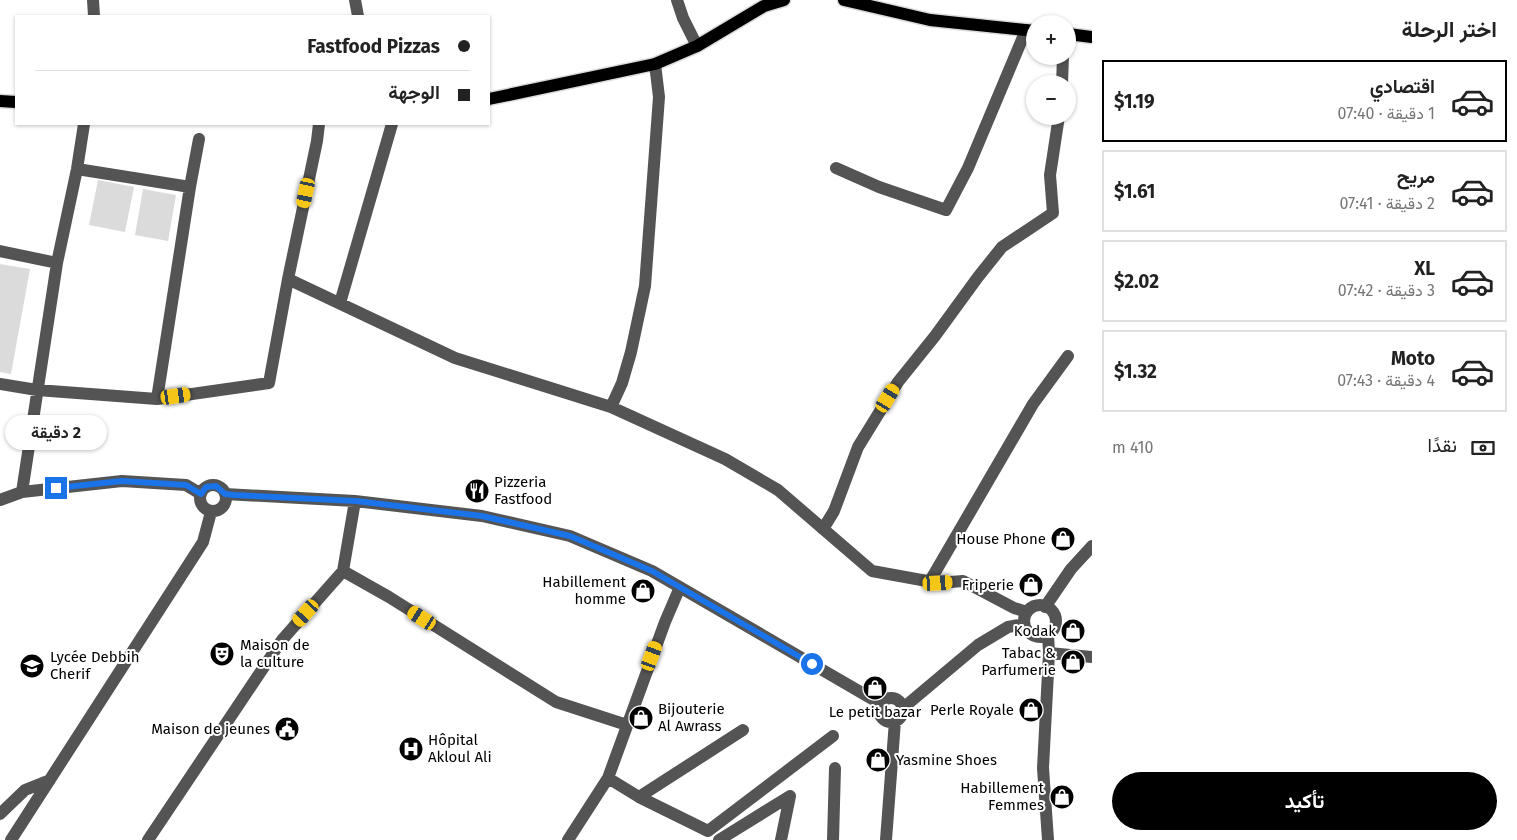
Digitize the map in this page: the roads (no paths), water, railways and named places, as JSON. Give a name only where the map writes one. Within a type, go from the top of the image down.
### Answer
[{"type":"main road","points":[[490,99],[655,64],[697,46],[764,6],[784,0]]},
{"type":"main road","points":[[844,0],[930,20],[1026,30]]},
{"type":"main road","points":[[1076,35],[1092,37]]},
{"type":"main road","points":[[0,101],[15,102]]},
{"type":"street","points":[[93,0],[94,15]]},
{"type":"street","points":[[355,0],[358,15]]},
{"type":"street","points":[[678,0],[683,18],[697,46]]},
{"type":"street","points":[[836,168],[879,187],[946,210],[968,168],[1026,41]]},
{"type":"street","points":[[611,407],[622,383],[631,352],[645,286],[659,97],[655,64]]},
{"type":"street","points":[[22,492],[58,263],[84,125]]},
{"type":"street","points":[[0,384],[37,390],[157,399],[269,383],[319,125]]},
{"type":"street","points":[[340,303],[392,125]]},
{"type":"street","points":[[823,529],[834,511],[858,447],[898,382],[1002,247],[1053,213],[1050,175],[1058,125]]},
{"type":"street","points":[[157,399],[199,139]]},
{"type":"street","points":[[77,169],[190,187]]},
{"type":"street","points":[[0,251],[58,263]]},
{"type":"street","points":[[288,279],[455,358],[611,407],[725,459],[778,490],[872,571],[938,583],[963,581],[1014,608],[1026,618],[1027,631],[1035,636],[1044,637],[1048,634],[1054,628],[1055,617],[1046,607],[1036,606],[1026,618],[978,645],[902,708]]},
{"type":"street","points":[[930,581],[1033,404],[1068,356]]},
{"type":"street","points":[[0,500],[22,492],[122,481],[186,485],[201,494]]},
{"type":"street","points":[[210,486],[220,488],[225,494],[226,500],[219,510],[211,512],[200,501],[203,490],[210,486]]},
{"type":"street","points":[[225,494],[356,501],[482,516],[570,536],[652,571],[881,704]]},
{"type":"street","points":[[148,840],[282,640],[343,571],[356,501]]},
{"type":"street","points":[[11,840],[203,542],[211,512]]},
{"type":"street","points":[[1046,607],[1071,570],[1092,546]]},
{"type":"street","points":[[343,571],[556,702],[627,725]]},
{"type":"street","points":[[568,840],[608,778],[665,622],[680,587]]},
{"type":"street","points":[[1048,634],[1049,653],[1043,768],[1048,840]]},
{"type":"street","points":[[1049,653],[1092,657]]},
{"type":"street","points":[[892,698],[898,701],[902,708],[902,716],[896,721],[889,722],[881,717],[879,708],[884,700],[892,698]]},
{"type":"street","points":[[886,840],[896,721]]},
{"type":"street","points":[[639,797],[743,730]]},
{"type":"street","points":[[608,778],[639,797],[708,831],[833,736]]},
{"type":"street","points":[[833,840],[835,768]]},
{"type":"street","points":[[0,814],[25,790],[50,780]]},
{"type":"street","points":[[719,840],[790,796],[781,840]]},
{"type":"place","name":"Pizzeria Fastfood","points":[[477,491]]},
{"type":"place","name":"House Phone","points":[[1063,539]]},
{"type":"place","name":"Friperie","points":[[1031,585]]},
{"type":"place","name":"Habillement homme","points":[[643,591]]},
{"type":"place","name":"Kodak","points":[[1073,631]]},
{"type":"place","name":"Maison de la culture","points":[[222,654]]},
{"type":"place","name":"Tabac & Parfumerie","points":[[1073,662]]},
{"type":"place","name":"Lycée Debbih Cherif","points":[[32,666]]},
{"type":"place","name":"Le petit bazar","points":[[875,688]]},
{"type":"place","name":"Perle Royale","points":[[1031,710]]},
{"type":"place","name":"Bijouterie Al Awrass","points":[[641,718]]},
{"type":"place","name":"Maison de jeunes","points":[[287,729]]},
{"type":"place","name":"Hôpital Akloul Ali","points":[[411,749]]},
{"type":"place","name":"Yasmine Shoes","points":[[878,760]]},
{"type":"place","name":"Habillement Femmes","points":[[1062,797]]}]
